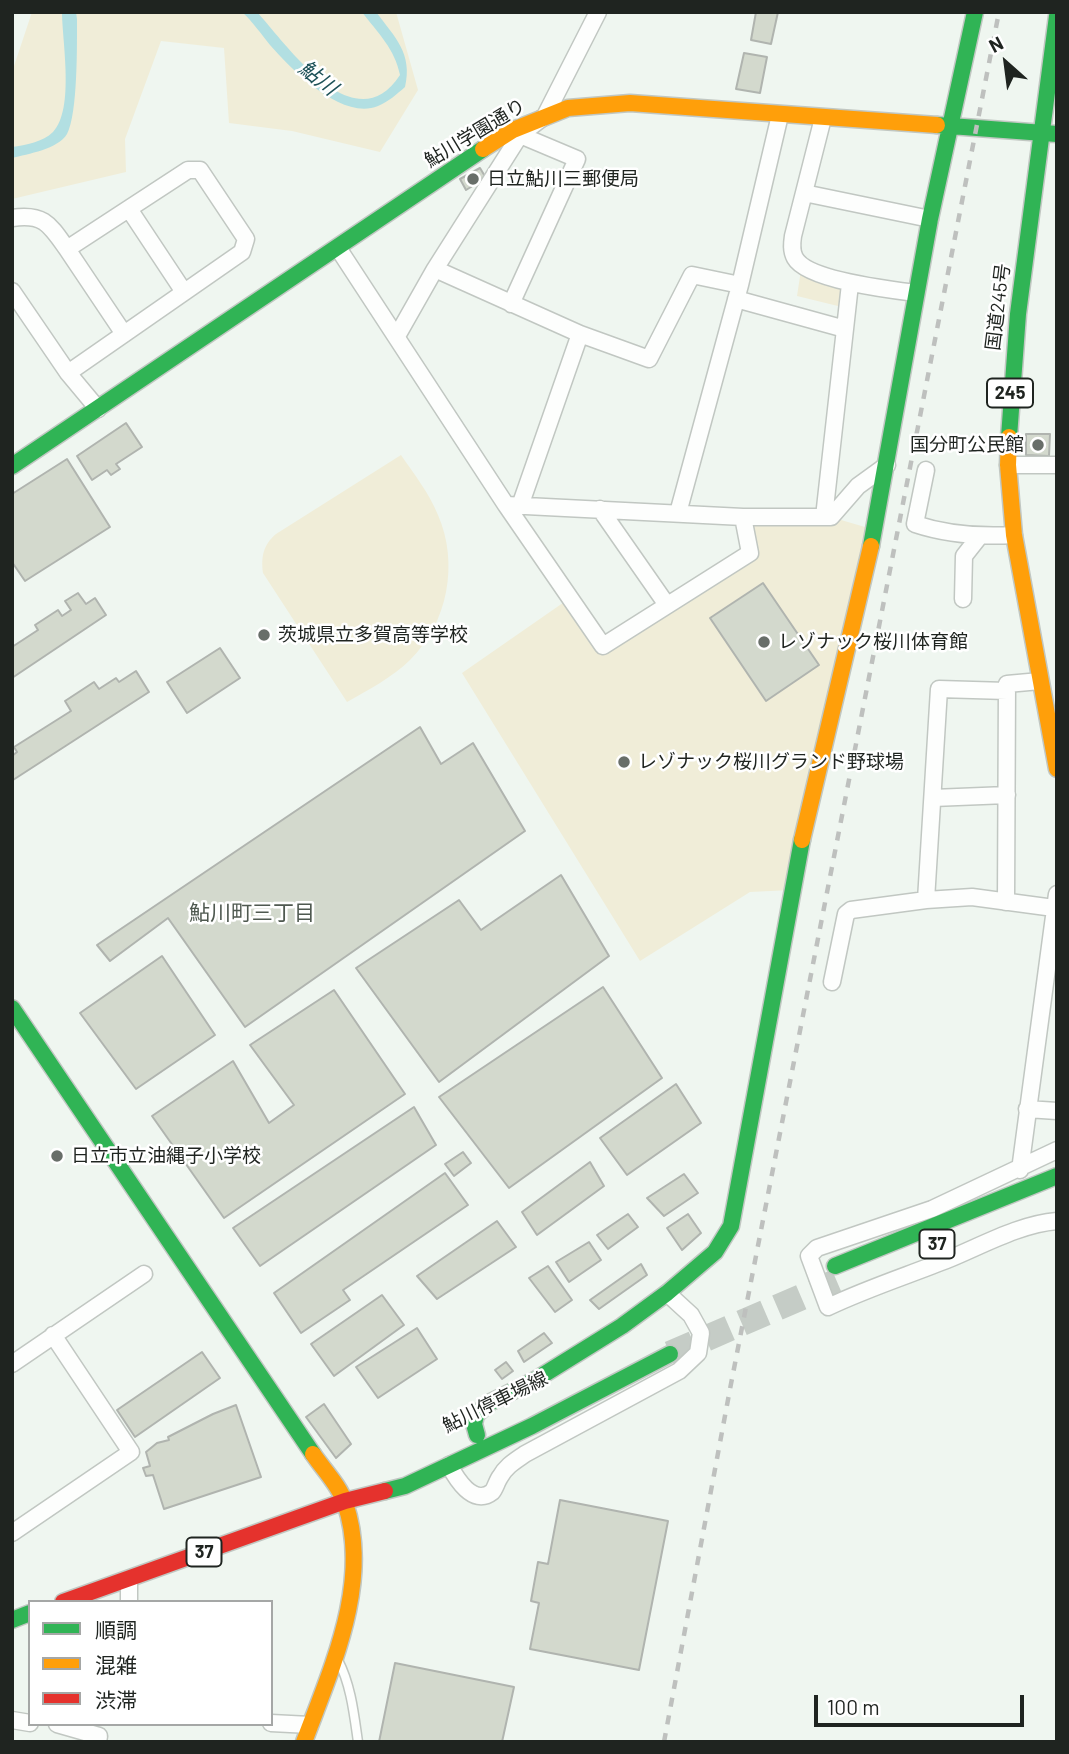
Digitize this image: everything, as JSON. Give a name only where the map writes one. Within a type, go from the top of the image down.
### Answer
[{"type":"main road","points":[[477,1435],[474,1424],[476,1415],[489,1404],[535,1380],[622,1326],[667,1293],[715,1252],[731,1226],[794,877],[874,530],[930,219],[975,12]]},
{"type":"main road","name":"国道245号","points":[[1057,16],[1050,134],[1018,314],[1009,418],[1008,465],[1014,535],[1057,769]]},
{"type":"main road","name":"鮎川学園通り","points":[[12,466],[486,147],[513,130],[568,108],[629,103],[1050,134]]},
{"type":"main road","points":[[12,1008],[345,1502],[352,1538],[350,1600],[336,1657],[304,1742]]},
{"type":"main road","name":"37","points":[[878,1266],[838,1273],[1057,1176]]},
{"type":"main road","name":"鮎川停車場線","points":[[445,1458],[532,1426],[667,1347],[630,1357]]},
{"type":"main road","name":"鮎川停車場線","points":[[68,1600],[345,1502],[405,1486],[477,1435],[572,1387]]},
{"type":"main road","name":"鮎川停車場線","points":[[345,1502],[394,1473]]},
{"type":"street","points":[[397,335],[520,135],[545,116],[598,12]]},
{"type":"street","points":[[678,513],[738,292],[780,115]]},
{"type":"street","points":[[823,118],[793,236],[795,258],[802,265],[850,284],[916,293]]},
{"type":"street","points":[[511,304],[577,159],[520,135]]},
{"type":"street","points":[[67,249],[188,170],[200,170],[206,177],[246,239],[242,253],[68,373]]},
{"type":"street","points":[[804,193],[930,219]]},
{"type":"street","points":[[129,209],[184,292]]},
{"type":"street","points":[[12,218],[27,216],[47,222],[124,334]]},
{"type":"street","points":[[338,248],[513,505],[603,646],[750,553],[743,517]]},
{"type":"street","points":[[435,270],[580,334],[649,359],[692,275],[845,329]]},
{"type":"street","points":[[824,517],[850,284]]},
{"type":"street","points":[[12,291],[68,373],[98,409]]},
{"type":"street","points":[[513,505],[580,334]]},
{"type":"street","points":[[513,505],[743,517],[831,517],[858,486],[887,465]]},
{"type":"street","points":[[1008,465],[1057,465]]},
{"type":"street","points":[[926,470],[915,524],[931,530],[979,537],[1014,535]]},
{"type":"street","points":[[600,509],[667,606]]},
{"type":"street","points":[[963,599],[964,556],[979,537]]},
{"type":"street","points":[[1006,902],[1007,684],[1040,681]]},
{"type":"street","points":[[926,900],[939,689],[1007,691]]},
{"type":"street","points":[[933,798],[1007,795]]},
{"type":"street","points":[[832,982],[846,914],[851,910],[972,897],[1006,902],[1055,901],[1020,1170]]},
{"type":"street","points":[[1027,1109],[1057,1111]]},
{"type":"street","points":[[1057,1150],[1020,1170],[932,1209],[817,1248],[809,1256],[828,1307],[1029,1226],[1057,1222]]},
{"type":"street","points":[[12,1364],[144,1275]]},
{"type":"street","points":[[445,1458],[459,1484],[470,1493],[481,1496],[492,1492],[508,1465],[679,1371],[698,1353],[701,1333],[691,1315],[667,1293]]},
{"type":"street","points":[[12,1533],[131,1452],[53,1335]]},
{"type":"street","points":[[129,1578],[129,1600]]},
{"type":"street","points":[[273,1723],[310,1725]]},
{"type":"street","points":[[64,1726],[99,1736],[98,1742]]},
{"type":"lane","points":[[336,1657],[344,1670],[352,1700],[358,1742]]},
{"type":"shaded area","points":[[32,12],[396,12],[418,90],[380,152],[292,131],[229,123],[224,48],[161,41],[125,139],[126,172],[12,199],[12,72]]},
{"type":"shaded area","points":[[801,270],[845,290],[842,307],[797,296]]},
{"type":"shaded area","points":[[401,455],[430,499],[444,533],[448,553],[446,592],[433,628],[410,660],[388,678],[347,702],[263,573],[264,552],[268,542],[276,534]]},
{"type":"shaded area","points":[[743,517],[831,517],[875,530],[791,890],[750,892],[640,961],[462,673],[570,598],[603,646],[750,553]]},
{"type":"water","points":[[62,12],[76,12],[77,19],[76,78],[71,124],[67,134],[57,144],[12,158],[12,147],[44,138],[53,132],[60,121],[66,92]]},
{"type":"water","name":"鮎川","points":[[242,12],[257,12],[286,46],[323,82],[343,94],[363,99],[382,93],[400,75],[390,49],[362,12],[376,12],[401,46],[407,65],[405,87],[382,104],[364,109],[334,100],[291,67]]},
{"type":"building","points":[[756,12],[778,12],[771,44],[751,40]]},
{"type":"building","points":[[744,53],[767,57],[760,93],[736,89]]},
{"type":"building","points":[[480,168],[486,178],[466,190],[460,179]]},
{"type":"building","points":[[126,423],[142,447],[116,464],[120,469],[111,475],[107,470],[92,480],[77,456]]},
{"type":"building","name":"国分町公民館","points":[[1026,434],[1050,434],[1049,456],[1026,455]]},
{"type":"building","points":[[67,459],[110,527],[25,581],[12,562],[12,494]]},
{"type":"building","name":"レゾナック桜川体育館","points":[[763,583],[819,665],[766,701],[710,618]]},
{"type":"building","points":[[78,593],[86,604],[95,598],[106,615],[12,678],[12,647],[38,630],[35,625],[58,610],[62,616],[71,610],[65,601]]},
{"type":"building","points":[[220,648],[240,678],[187,713],[167,682]]},
{"type":"building","points":[[136,671],[149,692],[13,780],[12,756],[17,752],[14,747],[71,711],[65,701],[94,682],[99,689],[116,678],[119,682]]},
{"type":"building","points":[[420,727],[441,764],[473,743],[525,831],[245,1027],[168,918],[110,961],[97,945]]},
{"type":"building","points":[[561,875],[609,956],[439,1082],[356,968],[459,900],[481,930]]},
{"type":"building","points":[[162,956],[215,1035],[136,1089],[80,1013]]},
{"type":"building","points":[[603,987],[662,1078],[509,1188],[439,1097]]},
{"type":"building","points":[[334,990],[405,1094],[224,1218],[152,1116],[233,1061],[269,1123],[294,1105],[250,1045]]},
{"type":"building","points":[[676,1084],[701,1123],[627,1175],[600,1138]]},
{"type":"building","points":[[414,1107],[436,1145],[260,1266],[233,1228]]},
{"type":"building","points":[[463,1152],[471,1163],[454,1176],[445,1164]]},
{"type":"building","points":[[590,1162],[604,1186],[537,1235],[522,1212]]},
{"type":"building","points":[[445,1173],[468,1205],[343,1290],[350,1300],[301,1333],[274,1293]]},
{"type":"building","points":[[684,1174],[698,1193],[664,1216],[647,1198]]},
{"type":"building","points":[[628,1214],[638,1227],[608,1249],[597,1235]]},
{"type":"building","points":[[688,1214],[701,1233],[682,1250],[667,1228]]},
{"type":"building","points":[[497,1221],[516,1247],[437,1299],[417,1276]]},
{"type":"building","points":[[589,1242],[601,1260],[569,1282],[556,1262]]},
{"type":"building","points":[[641,1264],[647,1275],[599,1309],[590,1300]]},
{"type":"building","points":[[548,1266],[572,1300],[555,1312],[529,1278]]},
{"type":"building","points":[[382,1295],[404,1325],[334,1376],[311,1344]]},
{"type":"building","points":[[417,1328],[437,1359],[378,1398],[356,1367]]},
{"type":"building","points":[[544,1333],[552,1343],[524,1362],[518,1351]]},
{"type":"building","points":[[202,1352],[220,1378],[135,1437],[117,1410]]},
{"type":"building","points":[[506,1362],[513,1371],[502,1379],[495,1370]]},
{"type":"building","points":[[324,1404],[351,1444],[336,1458],[306,1417]]},
{"type":"building","points":[[236,1405],[261,1477],[164,1509],[153,1475],[146,1476],[143,1468],[150,1466],[146,1452],[157,1443],[169,1440],[168,1437]]},
{"type":"building","points":[[560,1500],[668,1521],[639,1670],[530,1649],[539,1603],[531,1601],[538,1562],[548,1564]]},
{"type":"building","points":[[395,1663],[514,1687],[502,1742],[379,1742]]},
{"type":"tunnel","points":[[670,1354],[841,1280]]},
{"type":"railway","points":[[664,1742],[730,1389],[999,12]]},
{"type":"traffic: fast","points":[[871,546],[930,219],[975,12]]},
{"type":"traffic: fast","points":[[1009,437],[1018,314],[1057,16]]},
{"type":"traffic: fast","points":[[937,125],[1057,134]]},
{"type":"traffic: fast","points":[[12,466],[483,149]]},
{"type":"traffic: fast","points":[[477,1435],[474,1424],[476,1415],[489,1403],[535,1380],[622,1326],[667,1293],[715,1252],[731,1226],[802,840]]},
{"type":"traffic: fast","points":[[12,1008],[313,1454]]},
{"type":"traffic: fast","points":[[835,1266],[1057,1176]]},
{"type":"traffic: fast","points":[[385,1491],[405,1486],[532,1426],[670,1354]]},
{"type":"traffic: fast","points":[[12,1620],[28,1614]]},
{"type":"traffic: slow","points":[[483,149],[513,130],[568,108],[630,103],[937,125]]},
{"type":"traffic: slow","points":[[1009,437],[1008,465],[1014,535],[1057,769]]},
{"type":"traffic: slow","points":[[802,840],[871,546]]},
{"type":"traffic: slow","points":[[304,1742],[345,1625],[354,1563],[352,1533],[343,1497],[313,1454]]},
{"type":"traffic: jam","points":[[69,1600],[345,1501],[385,1491]]},
{"type":"place","name":"日立鮎川三郵便局","points":[[473,179]]},
{"type":"place","name":"国分町公民館","points":[[1038,445]]},
{"type":"place","name":"茨城県立多賀高等学校","points":[[264,635]]},
{"type":"place","name":"レゾナック桜川体育館","points":[[764,642]]},
{"type":"place","name":"レゾナック桜川グランド野球場","points":[[624,762]]},
{"type":"place","name":"日立市立油縄子小学校","points":[[57,1156]]},
{"type":"district","name":"鮎川町三丁目","points":[[252,913]]}]
